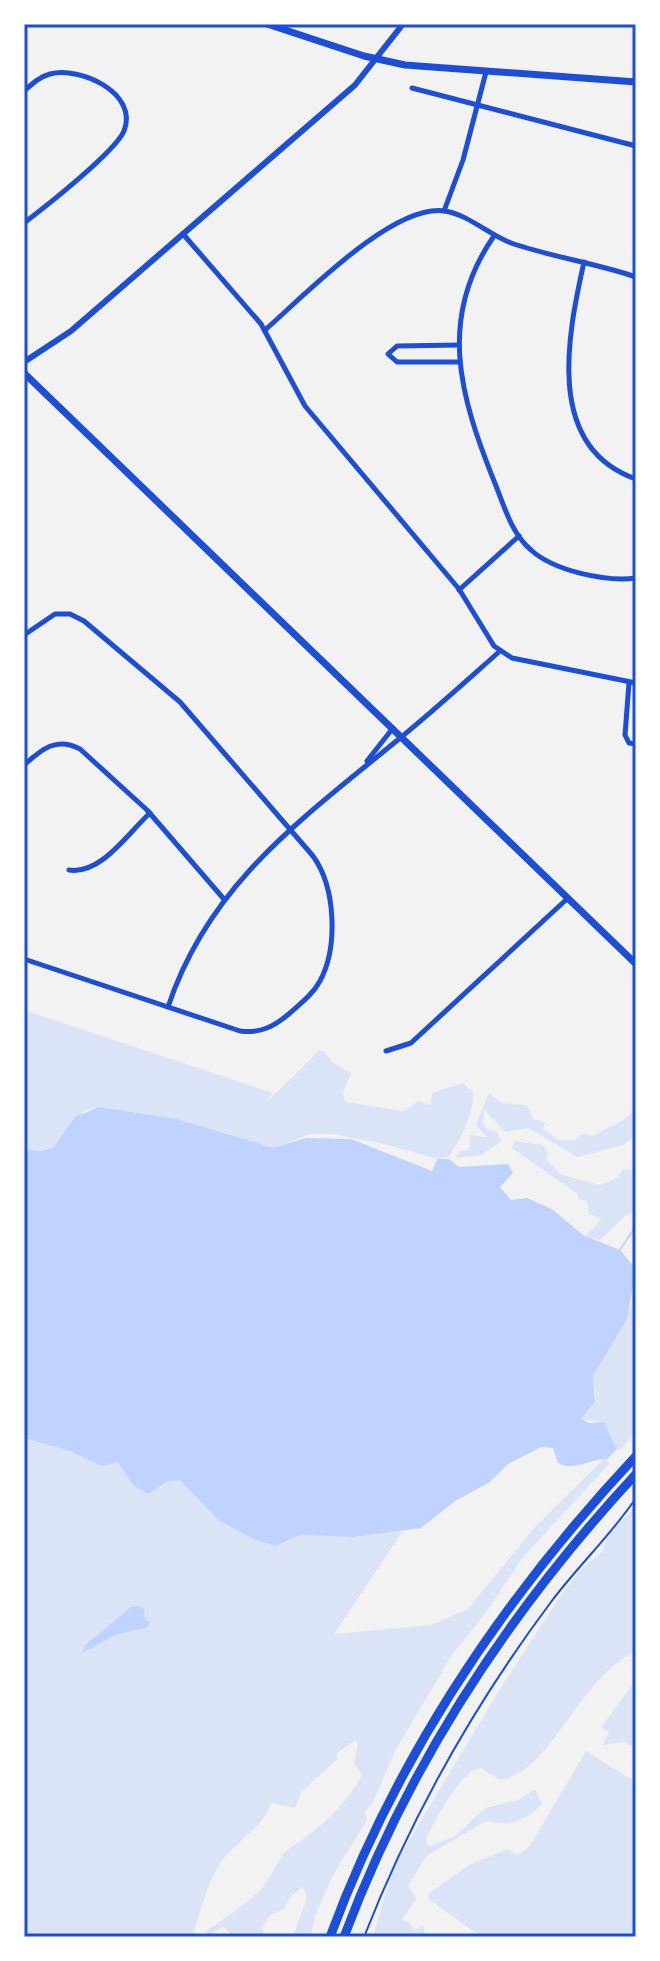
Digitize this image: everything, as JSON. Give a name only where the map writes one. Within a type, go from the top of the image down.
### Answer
[{"type":"highway","points":[[330,1937],[394,1792],[463,1673],[539,1566],[636,1456]]},
{"type":"highway","points":[[344,1937],[400,1808],[467,1689],[549,1575],[636,1474]]},
{"type":"main road","points":[[267,24],[376,59],[486,72],[636,82]]},
{"type":"main road","points":[[24,373],[636,964]]},
{"type":"street","points":[[24,362],[62,338],[355,85],[388,38],[403,24]]},
{"type":"street","points":[[444,211],[486,72]]},
{"type":"street","points":[[24,91],[48,74],[71,74],[113,91],[122,101],[126,116],[117,142],[24,223]]},
{"type":"street","points":[[412,88],[636,146]]},
{"type":"street","points":[[265,330],[383,231],[412,215],[444,211],[462,217],[494,236],[636,277]]},
{"type":"street","points":[[183,234],[265,330],[305,406],[459,590],[500,651],[512,658],[633,683],[625,735],[629,743],[636,744]]},
{"type":"street","points":[[494,236],[470,283],[459,345],[459,362],[471,422],[519,536],[534,553],[559,566],[614,579],[636,578]]},
{"type":"street","points":[[584,262],[568,337],[571,400],[580,427],[595,453],[613,468],[636,479]]},
{"type":"street","points":[[459,345],[397,346],[388,354],[397,362],[459,362]]},
{"type":"street","points":[[459,590],[519,536]]},
{"type":"street","points":[[24,635],[54,614],[68,614],[83,620],[180,702],[320,867],[330,894],[329,953],[315,989],[281,1021],[256,1032],[240,1031],[24,959]]},
{"type":"street","points":[[168,1007],[192,949],[223,898],[291,830],[367,762],[402,736],[500,651]]},
{"type":"street","points":[[367,762],[394,728]]},
{"type":"street","points":[[24,765],[49,746],[73,745],[150,813],[223,898]]},
{"type":"street","points":[[69,870],[84,870],[95,865],[150,813]]},
{"type":"street","points":[[386,1051],[411,1043],[568,898]]},
{"type":"path","points":[[364,1937],[426,1798],[458,1740],[553,1600],[636,1498]]},
{"type":"shaded area","points":[[24,1010],[273,1093],[266,1101],[319,1050],[351,1073],[343,1093],[345,1102],[404,1111],[418,1101],[431,1105],[432,1093],[462,1083],[472,1090],[472,1105],[462,1135],[452,1152],[448,1157],[437,1159],[332,1134],[310,1134],[273,1149],[177,1119],[99,1107],[84,1111],[53,1148],[39,1151],[24,1148]]},
{"type":"shaded area","points":[[489,1093],[501,1103],[527,1105],[533,1119],[545,1122],[543,1129],[559,1140],[575,1140],[581,1134],[594,1136],[622,1120],[636,1107],[636,1135],[623,1145],[578,1157],[528,1128],[505,1132],[484,1109],[483,1124],[490,1131],[496,1131],[502,1141],[481,1155],[456,1158],[460,1151],[469,1150],[470,1135],[487,1137],[476,1125]]},
{"type":"shaded area","points":[[514,1141],[543,1145],[548,1153],[546,1159],[562,1175],[600,1185],[617,1178],[623,1169],[632,1170],[636,1163],[636,1211],[626,1215],[600,1240],[585,1236],[602,1219],[589,1214],[587,1201],[578,1199],[578,1194],[512,1148]]},
{"type":"shaded area","points":[[636,1284],[636,1429],[621,1450],[617,1449],[604,1422],[581,1419],[592,1407],[596,1397],[593,1376],[627,1319]]},
{"type":"shaded area","points":[[24,1438],[70,1451],[101,1466],[118,1462],[160,1488],[172,1479],[180,1480],[219,1521],[258,1541],[282,1544],[300,1535],[353,1537],[380,1531],[402,1532],[334,1634],[431,1625],[468,1609],[535,1527],[604,1459],[610,1463],[523,1557],[488,1610],[452,1655],[395,1751],[373,1802],[365,1812],[367,1820],[332,1877],[315,1916],[311,1937],[293,1937],[307,1898],[303,1887],[292,1895],[283,1910],[271,1914],[263,1927],[264,1937],[233,1937],[224,1927],[210,1934],[205,1931],[258,1891],[286,1851],[318,1827],[347,1798],[362,1775],[354,1764],[358,1745],[355,1740],[336,1754],[338,1759],[302,1791],[295,1808],[271,1803],[262,1819],[224,1857],[210,1882],[192,1937],[24,1937]]},
{"type":"shaded area","points":[[636,1507],[636,1651],[616,1663],[598,1681],[551,1743],[518,1773],[500,1780],[481,1768],[473,1771],[456,1787],[426,1840],[429,1846],[454,1837],[485,1808],[518,1800],[535,1789],[542,1804],[517,1821],[486,1821],[426,1856],[408,1886],[417,1898],[402,1920],[408,1921],[414,1930],[423,1926],[425,1934],[373,1937],[393,1867],[503,1684],[559,1598],[582,1568],[602,1552],[609,1532]]},
{"type":"shaded area","points":[[636,1680],[636,1749],[624,1742],[603,1745],[609,1732],[601,1727]]},
{"type":"shaded area","points":[[586,1751],[636,1782],[636,1937],[482,1937],[432,1902],[428,1896],[431,1892],[469,1865],[508,1849],[517,1855],[529,1847]]},
{"type":"water","points":[[99,1107],[177,1119],[273,1148],[306,1138],[351,1139],[432,1171],[437,1159],[449,1159],[459,1167],[508,1164],[513,1173],[500,1187],[511,1200],[527,1198],[552,1209],[583,1235],[620,1250],[636,1269],[627,1319],[593,1376],[595,1402],[581,1419],[589,1423],[604,1422],[617,1449],[607,1459],[570,1466],[558,1463],[553,1448],[541,1447],[508,1464],[490,1482],[455,1501],[421,1528],[353,1537],[300,1535],[276,1546],[258,1541],[219,1521],[180,1480],[169,1481],[148,1494],[133,1485],[118,1462],[101,1466],[70,1451],[24,1438],[24,1148],[39,1151],[53,1148],[75,1117]]},
{"type":"water","points":[[131,1607],[144,1609],[145,1619],[150,1622],[147,1628],[117,1634],[82,1653],[85,1645]]},
{"type":"waterway","points":[[620,1250],[636,1226]]}]
